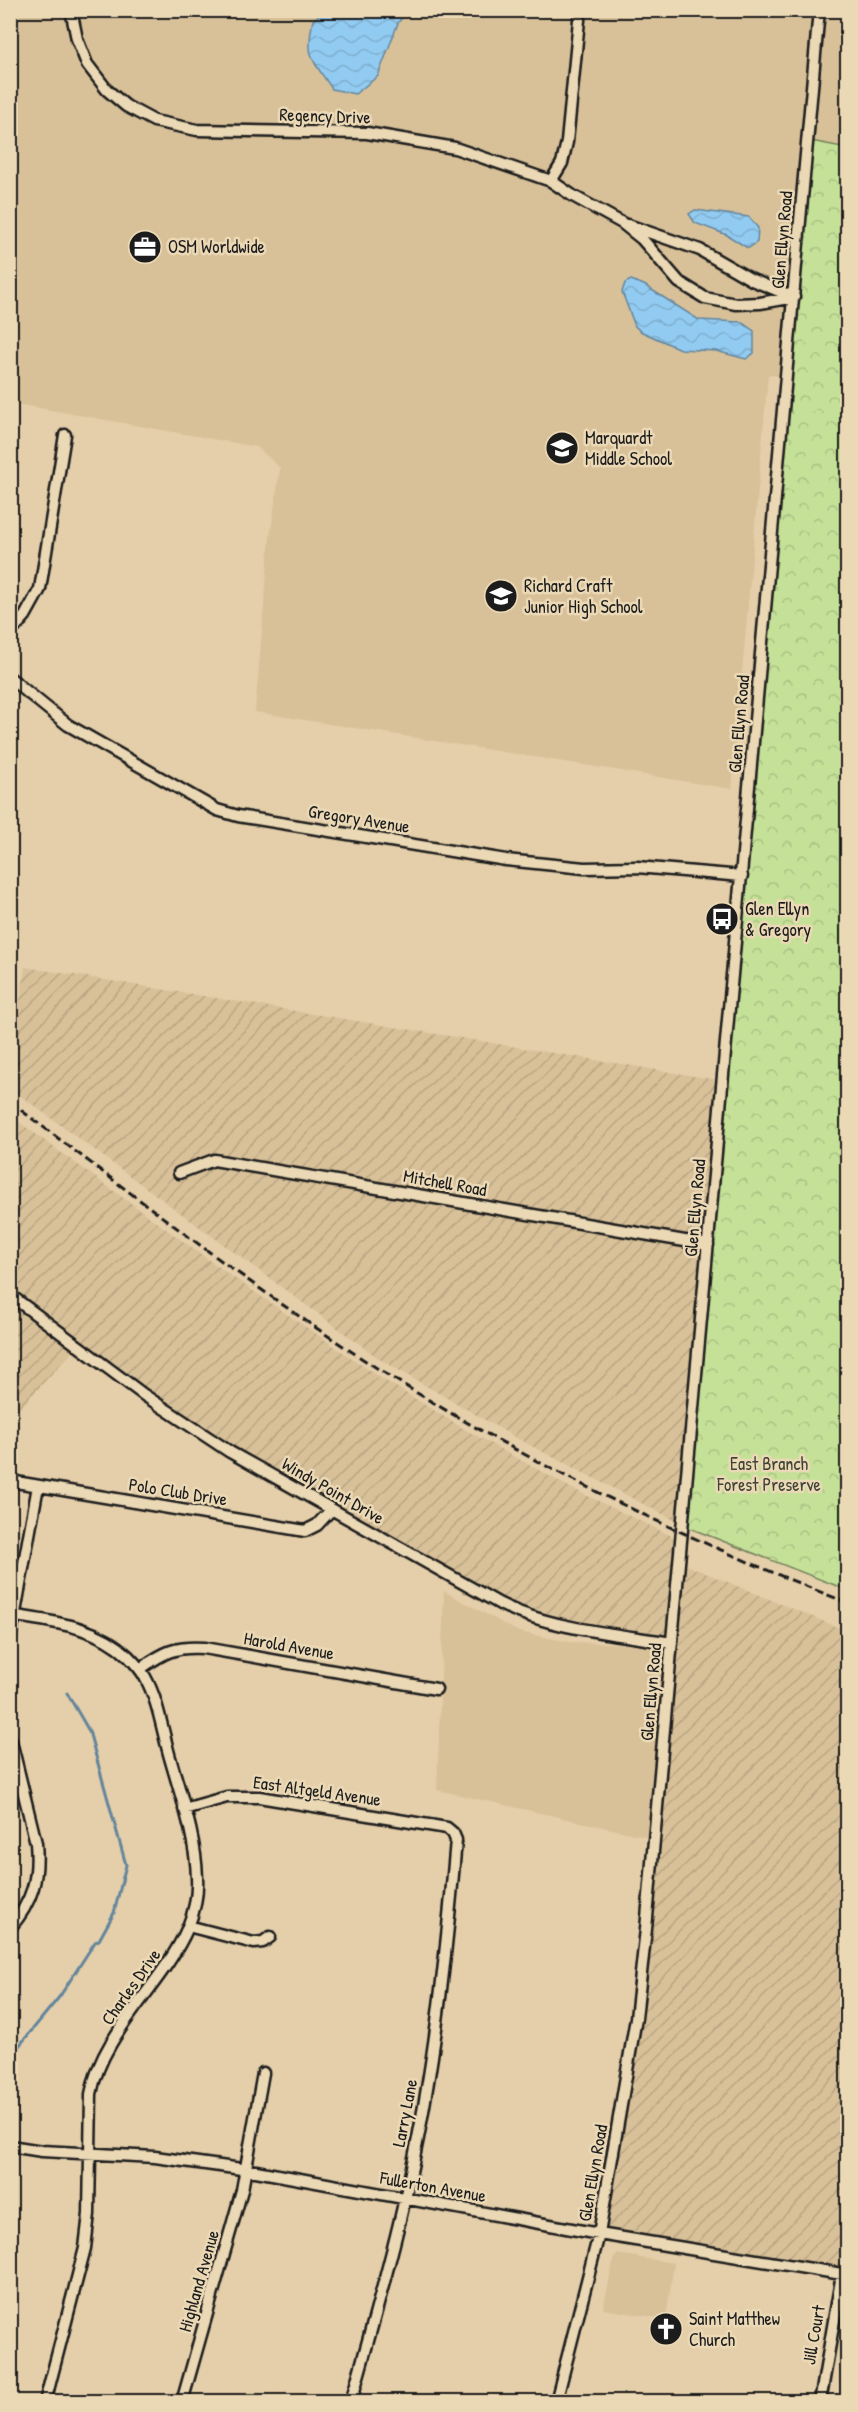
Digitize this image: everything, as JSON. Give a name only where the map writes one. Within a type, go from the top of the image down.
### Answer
[{"type":"street","name":"Regency Drive","points":[[71,10],[77,39],[87,64],[107,90],[126,106],[154,121],[197,130],[334,131],[392,135],[455,148],[551,181],[622,223],[700,250],[752,280],[794,297]]},
{"type":"street","points":[[551,181],[562,163],[567,142],[580,10]]},
{"type":"street","name":"Glen Ellyn Road","points":[[556,2402],[599,2234],[637,2009],[742,876],[819,10]]},
{"type":"street","name":"Regency Drive","points":[[622,223],[642,240],[679,282],[705,298],[736,304],[760,303],[794,297]]},
{"type":"street","points":[[10,633],[25,616],[40,589],[65,435]]},
{"type":"street","name":"Gregory Avenue","points":[[10,678],[68,725],[217,810],[230,814],[506,860],[584,868],[637,867],[742,876]]},
{"type":"street","name":"Mitchell Road","points":[[179,1173],[214,1160],[708,1245]]},
{"type":"street","name":"Windy Point Drive","points":[[10,1295],[188,1425],[230,1452],[520,1615],[548,1622],[672,1643]]},
{"type":"street","name":"Polo Club Drive","points":[[10,1481],[305,1531],[317,1525],[332,1510]]},
{"type":"street","points":[[10,1640],[38,1486]]},
{"type":"street","name":"Charles Drive","points":[[13,1615],[97,1633],[113,1643],[141,1669],[153,1695],[184,1809],[194,1847],[197,1878],[195,1903],[188,1926],[171,1961],[115,2038],[99,2065],[91,2094],[89,2214],[85,2248],[45,2402]]},
{"type":"street","name":"Harold Avenue","points":[[141,1669],[162,1654],[182,1647],[204,1648],[436,1689]]},
{"type":"street","points":[[10,1928],[24,1912],[31,1897],[38,1860],[11,1739]]},
{"type":"street","name":"East Altgeld Avenue","points":[[184,1809],[227,1797],[259,1797],[447,1828]]},
{"type":"street","name":"Larry Lane","points":[[351,2402],[406,2199],[427,2090],[440,2001],[456,1840],[447,1828]]},
{"type":"street","points":[[188,1926],[254,1943],[263,1942],[270,1937]]},
{"type":"street","name":"Highland Avenue","points":[[182,2402],[242,2190],[263,2073]]},
{"type":"street","name":"Fullerton Avenue","points":[[10,2146],[42,2151],[155,2157],[246,2169],[599,2234],[845,2274]]},
{"type":"street","name":"Jill Court","points":[[820,2402],[845,2274]]},
{"type":"shaded area","points":[[10,11],[847,11],[847,148],[804,139],[782,376],[768,375],[732,789],[255,712],[270,537],[280,468],[257,447],[11,403]]},
{"type":"shaded area","points":[[25,967],[719,1080],[676,1521],[518,1439],[381,1360],[11,1089],[11,1061]]},
{"type":"shaded area","points":[[11,1116],[224,1271],[378,1376],[466,1430],[571,1488],[678,1539],[669,1638],[521,1611],[233,1449],[81,1342],[11,1418]]},
{"type":"shaded area","points":[[686,1565],[847,1631],[847,2270],[605,2231],[639,2030]]},
{"type":"shaded area","points":[[444,1591],[519,1632],[570,1642],[668,1645],[652,1838],[437,1790]]},
{"type":"shaded area","points":[[618,2254],[674,2263],[666,2319],[603,2309],[614,2258]]},
{"type":"green space","name":"East Branch Forest Preserve","points":[[811,141],[848,148],[847,1590],[687,1527]]},
{"type":"water","points":[[326,10],[407,11],[398,23],[378,76],[355,94],[332,89],[312,57],[310,42],[313,20]]},
{"type":"water","points":[[695,210],[749,217],[758,228],[757,242],[749,248],[727,235],[695,223],[689,214]]},
{"type":"water","points":[[631,280],[644,285],[699,320],[741,322],[754,331],[754,353],[746,359],[716,351],[680,349],[640,331],[635,326],[622,292],[625,283]]},
{"type":"waterway","points":[[10,2057],[60,1996],[95,1942],[99,1940],[114,1913],[126,1865],[89,1731],[67,1693]]},
{"type":"railway","points":[[10,1102],[277,1301],[426,1398],[602,1495],[724,1551],[848,1603]]},
{"type":"place","name":"OSM Worldwide","points":[[145,247]]},
{"type":"place","name":"Marquardt Middle School","points":[[562,448]]},
{"type":"place","name":"Richard Craft Junior High School","points":[[501,596]]},
{"type":"place","name":"Glen Ellyn & Gregory","points":[[722,919]]},
{"type":"place","name":"Saint Matthew Church","points":[[666,2329]]}]
